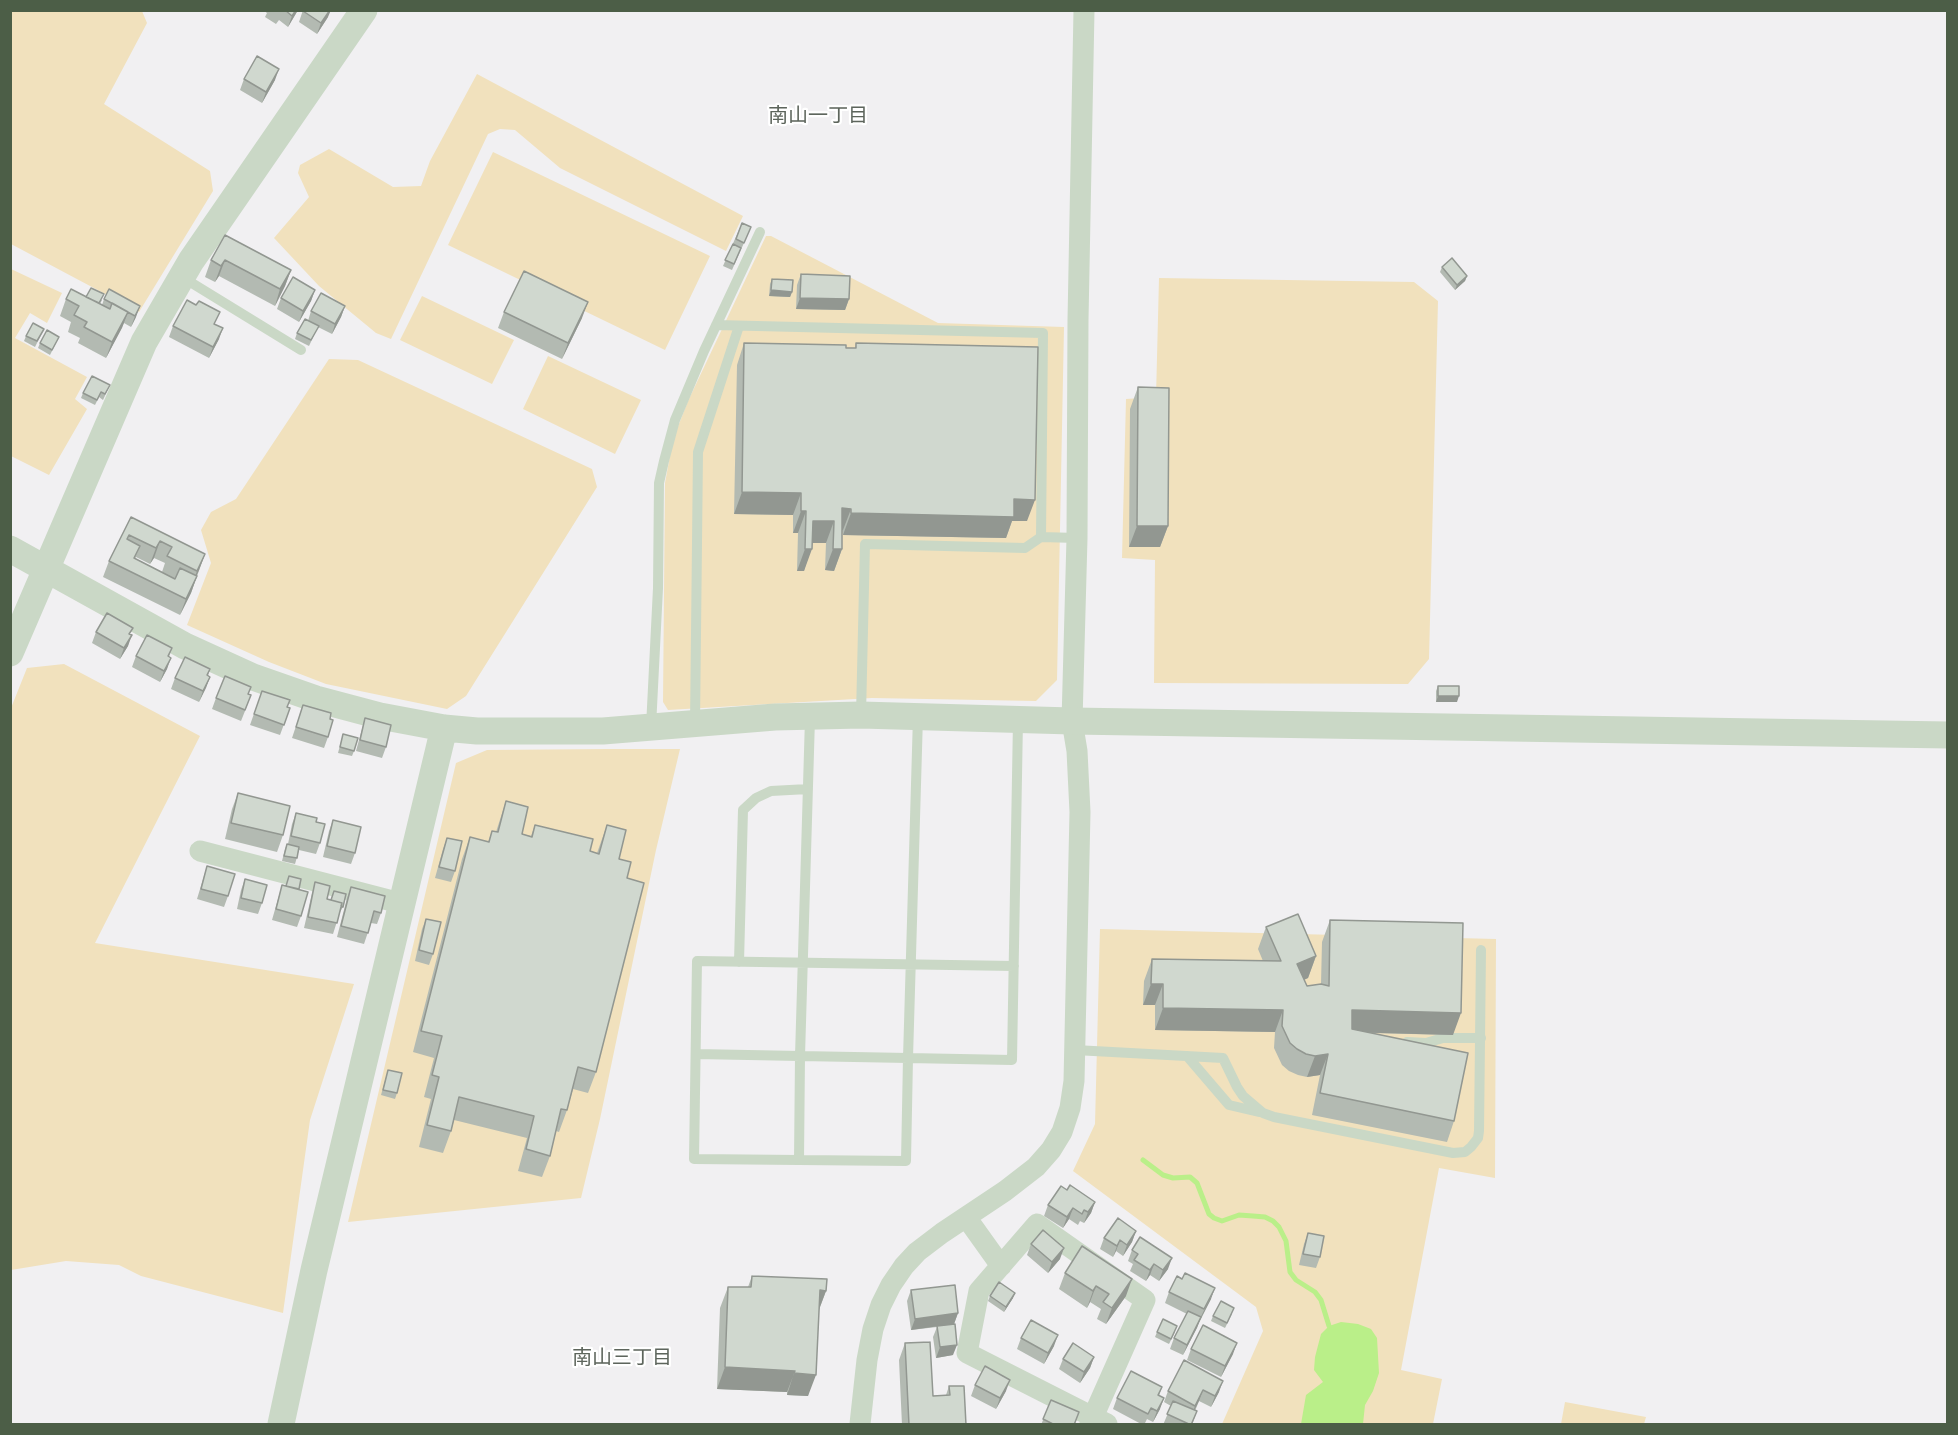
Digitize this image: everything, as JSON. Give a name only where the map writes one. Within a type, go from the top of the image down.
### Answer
[{"type":"street","points":[[10,653],[144,342],[182,277],[364,10]]},
{"type":"street","points":[[860,1425],[873,1329],[880,1305],[891,1285],[917,1252],[1036,1167],[1051,1150],[1062,1132],[1070,1108],[1074,1081],[1080,812],[1077,751],[1072,722],[1077,538],[1078,308],[1084,10]]},
{"type":"street","points":[[10,549],[185,646],[253,677],[326,702],[380,716],[444,728],[477,731],[603,731],[776,717],[861,715],[1072,722],[1947,735]]},
{"type":"street","points":[[281,1425],[314,1270],[400,903],[444,728]]},
{"type":"street","points":[[200,851],[400,903]]},
{"type":"street","points":[[966,1217],[1001,1266]]},
{"type":"street","points":[[1037,1224],[1146,1300],[1097,1422],[967,1353],[979,1291],[1037,1224]]},
{"type":"lane","points":[[651,727],[658,588],[659,483],[675,420],[760,232]]},
{"type":"lane","points":[[182,277],[301,350]]},
{"type":"lane","points":[[716,325],[1043,333],[1041,537]]},
{"type":"lane","points":[[695,724],[698,452],[739,326]]},
{"type":"lane","points":[[861,715],[865,544],[1025,548],[1041,537],[1077,538]]},
{"type":"lane","points":[[799,1160],[810,716]]},
{"type":"lane","points":[[918,716],[910,964],[906,1161],[694,1159],[697,961],[910,964],[1014,966]]},
{"type":"lane","points":[[696,1054],[1012,1060],[1018,720]]},
{"type":"lane","points":[[739,962],[742,810],[756,798],[771,791],[808,789]]},
{"type":"lane","points":[[1186,1056],[1229,1105],[1281,1119],[1453,1153],[1465,1152],[1478,1138],[1479,1131],[1481,950]]},
{"type":"lane","points":[[1395,1042],[1426,1043],[1443,1038],[1481,1038]]},
{"type":"lane","points":[[1075,1050],[1223,1058],[1243,1096],[1263,1113]]},
{"type":"shaded area","points":[[10,11],[142,11],[147,23],[104,104],[210,171],[213,191],[139,312],[11,244]]},
{"type":"shaded area","points":[[477,74],[743,216],[726,251],[560,168],[515,130],[500,129],[488,134],[391,339],[376,333],[319,286],[274,238],[309,197],[298,173],[300,165],[329,149],[393,187],[421,186],[430,161]]},
{"type":"shaded area","points":[[493,152],[710,256],[665,350],[448,245]]},
{"type":"shaded area","points":[[766,236],[771,236],[938,323],[1064,327],[1057,680],[1036,701],[872,698],[668,710],[663,702],[665,483],[673,439],[688,401]]},
{"type":"shaded area","points":[[11,269],[62,293],[47,323],[30,313],[15,338],[87,377],[75,399],[87,409],[49,475],[11,456]]},
{"type":"shaded area","points":[[1159,278],[1414,282],[1438,301],[1429,659],[1408,684],[1154,683],[1155,560],[1122,558],[1126,399],[1156,397]]},
{"type":"shaded area","points":[[422,296],[514,340],[492,384],[400,340]]},
{"type":"shaded area","points":[[548,356],[641,400],[615,454],[523,409]]},
{"type":"shaded area","points":[[329,359],[358,360],[592,469],[597,487],[466,696],[447,709],[326,684],[269,662],[187,625],[211,563],[201,530],[211,512],[236,499]]},
{"type":"shaded area","points":[[64,664],[200,736],[95,943],[354,984],[310,1120],[283,1313],[141,1276],[119,1265],[66,1261],[11,1270],[11,708],[27,668]]},
{"type":"shaded area","points":[[680,749],[581,1198],[348,1222],[456,763],[487,750]]},
{"type":"shaded area","points":[[1100,929],[1496,939],[1495,1178],[1439,1168],[1401,1370],[1442,1379],[1433,1424],[1222,1424],[1263,1331],[1256,1307],[1073,1171],[1095,1124]]},
{"type":"shaded area","points":[[1341,1322],[1358,1324],[1371,1329],[1377,1338],[1379,1373],[1365,1405],[1363,1424],[1301,1424],[1306,1395],[1323,1382],[1314,1370],[1321,1334],[1329,1326]]},
{"type":"shaded area","points":[[1565,1402],[1646,1417],[1644,1424],[1561,1424]]},
{"type":"building","points":[[285,10],[296,10],[292,16]]},
{"type":"building","points":[[303,10],[330,10],[321,23]]},
{"type":"building","points":[[257,56],[279,69],[266,92],[244,79]]},
{"type":"building","points":[[742,223],[751,227],[744,243],[736,239]]},
{"type":"building","points":[[225,235],[291,270],[280,289],[225,260],[221,266],[211,260]]},
{"type":"building","points":[[733,244],[741,248],[734,264],[725,260]]},
{"type":"building","points":[[1452,258],[1467,276],[1457,285],[1442,267]]},
{"type":"building","points":[[524,271],[588,302],[568,343],[504,312]]},
{"type":"building","points":[[801,274],[850,276],[849,299],[800,298]]},
{"type":"building","points":[[293,277],[315,290],[303,311],[281,298]]},
{"type":"building","points":[[772,279],[793,280],[792,292],[771,290]]},
{"type":"building","points":[[91,288],[104,294],[99,303],[86,297]]},
{"type":"building","points":[[71,289],[110,309],[112,303],[128,312],[112,342],[84,327],[87,322],[74,315],[79,306],[66,299]]},
{"type":"building","points":[[109,289],[140,306],[135,316],[104,299]]},
{"type":"building","points":[[321,293],[345,306],[335,324],[311,311]]},
{"type":"building","points":[[187,300],[196,305],[199,301],[220,312],[214,324],[223,328],[213,347],[173,326]]},
{"type":"building","points":[[305,319],[319,326],[311,340],[297,333]]},
{"type":"building","points":[[33,323],[44,329],[37,341],[26,336]]},
{"type":"building","points":[[47,330],[59,337],[52,350],[40,343]]},
{"type":"building","points":[[744,343],[846,345],[846,348],[856,348],[856,343],[1038,347],[1035,500],[1014,499],[1014,517],[851,513],[851,509],[842,508],[842,549],[833,549],[834,521],[813,521],[812,549],[805,549],[806,511],[801,511],[801,493],[742,492]]},
{"type":"building","points":[[92,376],[110,385],[105,394],[101,392],[97,400],[83,393]]},
{"type":"building","points":[[1138,387],[1169,388],[1168,526],[1137,526]]},
{"type":"building","points":[[131,517],[205,554],[197,571],[167,556],[172,547],[160,541],[156,548],[129,535],[127,539],[140,546],[134,558],[175,579],[180,568],[197,576],[186,599],[109,561]]},
{"type":"building","points":[[107,613],[133,628],[129,634],[132,635],[124,648],[96,632]]},
{"type":"building","points":[[147,635],[172,648],[168,656],[171,658],[164,671],[136,656]]},
{"type":"building","points":[[185,657],[210,669],[207,675],[210,677],[203,691],[175,678]]},
{"type":"building","points":[[225,676],[251,687],[248,694],[251,695],[245,710],[216,698]]},
{"type":"building","points":[[1438,686],[1459,686],[1459,696],[1438,696]]},
{"type":"building","points":[[262,691],[290,700],[287,707],[290,708],[284,725],[254,714]]},
{"type":"building","points":[[303,705],[331,713],[330,719],[333,720],[328,737],[296,727]]},
{"type":"building","points":[[365,718],[391,725],[386,747],[360,740]]},
{"type":"building","points":[[343,734],[358,738],[354,751],[340,747]]},
{"type":"building","points":[[238,793],[290,806],[283,835],[231,823]]},
{"type":"building","points":[[506,801],[528,807],[522,834],[532,837],[535,825],[593,839],[590,851],[599,854],[607,825],[626,830],[619,859],[631,862],[627,878],[644,883],[596,1072],[578,1067],[567,1110],[561,1109],[550,1156],[526,1149],[534,1116],[459,1097],[451,1131],[427,1125],[439,1077],[432,1075],[442,1036],[421,1031],[470,837],[489,842],[492,831],[498,832]]},
{"type":"building","points":[[296,813],[317,818],[316,822],[325,824],[320,843],[291,836]]},
{"type":"building","points":[[333,820],[361,827],[355,853],[327,846]]},
{"type":"building","points":[[447,838],[462,841],[455,871],[439,867]]},
{"type":"building","points":[[287,844],[299,847],[297,858],[284,856]]},
{"type":"building","points":[[207,866],[235,874],[228,896],[201,889]]},
{"type":"building","points":[[289,876],[301,879],[299,889],[286,886]]},
{"type":"building","points":[[245,879],[267,885],[262,903],[241,898]]},
{"type":"building","points":[[315,882],[330,886],[327,899],[342,903],[337,923],[308,917]]},
{"type":"building","points":[[282,885],[308,892],[301,916],[276,909]]},
{"type":"building","points":[[351,887],[385,896],[381,913],[374,911],[368,933],[341,926]]},
{"type":"building","points":[[334,891],[346,894],[343,907],[342,903],[331,900]]},
{"type":"building","points":[[1298,914],[1316,956],[1297,964],[1307,986],[1321,984],[1329,986],[1330,920],[1463,923],[1461,1013],[1352,1010],[1352,1029],[1468,1053],[1454,1121],[1320,1093],[1328,1054],[1315,1056],[1306,1054],[1290,1043],[1282,1026],[1283,1010],[1163,1008],[1163,984],[1151,984],[1152,959],[1281,961],[1266,927]]},
{"type":"building","points":[[426,919],[441,922],[433,954],[419,950]]},
{"type":"building","points":[[388,1070],[402,1073],[397,1093],[383,1090]]},
{"type":"building","points":[[1070,1185],[1095,1202],[1088,1212],[1084,1210],[1082,1214],[1073,1208],[1067,1217],[1048,1205],[1061,1186],[1067,1190]]},
{"type":"building","points":[[1118,1218],[1136,1231],[1127,1245],[1120,1240],[1117,1246],[1104,1238]]},
{"type":"building","points":[[1043,1230],[1064,1248],[1052,1262],[1031,1244]]},
{"type":"building","points":[[1308,1233],[1324,1236],[1320,1257],[1303,1254]]},
{"type":"building","points":[[1140,1237],[1172,1258],[1163,1270],[1154,1264],[1150,1270],[1134,1260],[1138,1254],[1132,1250]]},
{"type":"building","points":[[1082,1246],[1132,1279],[1112,1308],[1103,1302],[1109,1294],[1096,1286],[1093,1291],[1065,1273]]},
{"type":"building","points":[[1185,1273],[1215,1288],[1204,1309],[1169,1292],[1177,1276],[1182,1279]]},
{"type":"building","points":[[752,1276],[827,1279],[826,1291],[820,1290],[816,1375],[794,1373],[795,1371],[725,1367],[728,1287],[751,1287]]},
{"type":"building","points":[[999,1282],[1015,1293],[1006,1307],[990,1296]]},
{"type":"building","points":[[955,1285],[958,1313],[915,1319],[911,1290]]},
{"type":"building","points":[[1221,1301],[1234,1308],[1227,1323],[1213,1316]]},
{"type":"building","points":[[1188,1311],[1201,1317],[1187,1345],[1174,1338]]},
{"type":"building","points":[[1163,1319],[1177,1326],[1171,1339],[1157,1332]]},
{"type":"building","points":[[1031,1320],[1058,1335],[1048,1353],[1021,1338]]},
{"type":"building","points":[[955,1324],[957,1345],[940,1347],[937,1326]]},
{"type":"building","points":[[1203,1325],[1237,1343],[1225,1366],[1191,1349]]},
{"type":"building","points":[[930,1342],[933,1396],[950,1395],[949,1386],[964,1386],[966,1425],[909,1425],[905,1343]]},
{"type":"building","points":[[1073,1343],[1094,1357],[1084,1372],[1063,1359]]},
{"type":"building","points":[[1184,1360],[1223,1381],[1215,1396],[1203,1390],[1195,1406],[1168,1391]]},
{"type":"building","points":[[985,1366],[1010,1380],[1000,1398],[975,1385]]},
{"type":"building","points":[[1131,1371],[1162,1387],[1158,1395],[1164,1398],[1157,1411],[1151,1408],[1148,1414],[1117,1398]]},
{"type":"building","points":[[1051,1400],[1079,1412],[1074,1425],[1055,1425],[1043,1419]]},
{"type":"building","points":[[1173,1401],[1197,1411],[1191,1425],[1167,1414]]},
{"type":"waterway","points":[[1143,1160],[1163,1175],[1173,1178],[1190,1177],[1197,1183],[1209,1214],[1214,1218],[1222,1221],[1239,1215],[1265,1217],[1273,1221],[1286,1241],[1290,1272],[1296,1280],[1315,1292],[1321,1300],[1329,1326]]},
{"type":"district","name":"南山一丁目","points":[[818,116]]},
{"type":"district","name":"南山三丁目","points":[[622,1358]]}]
